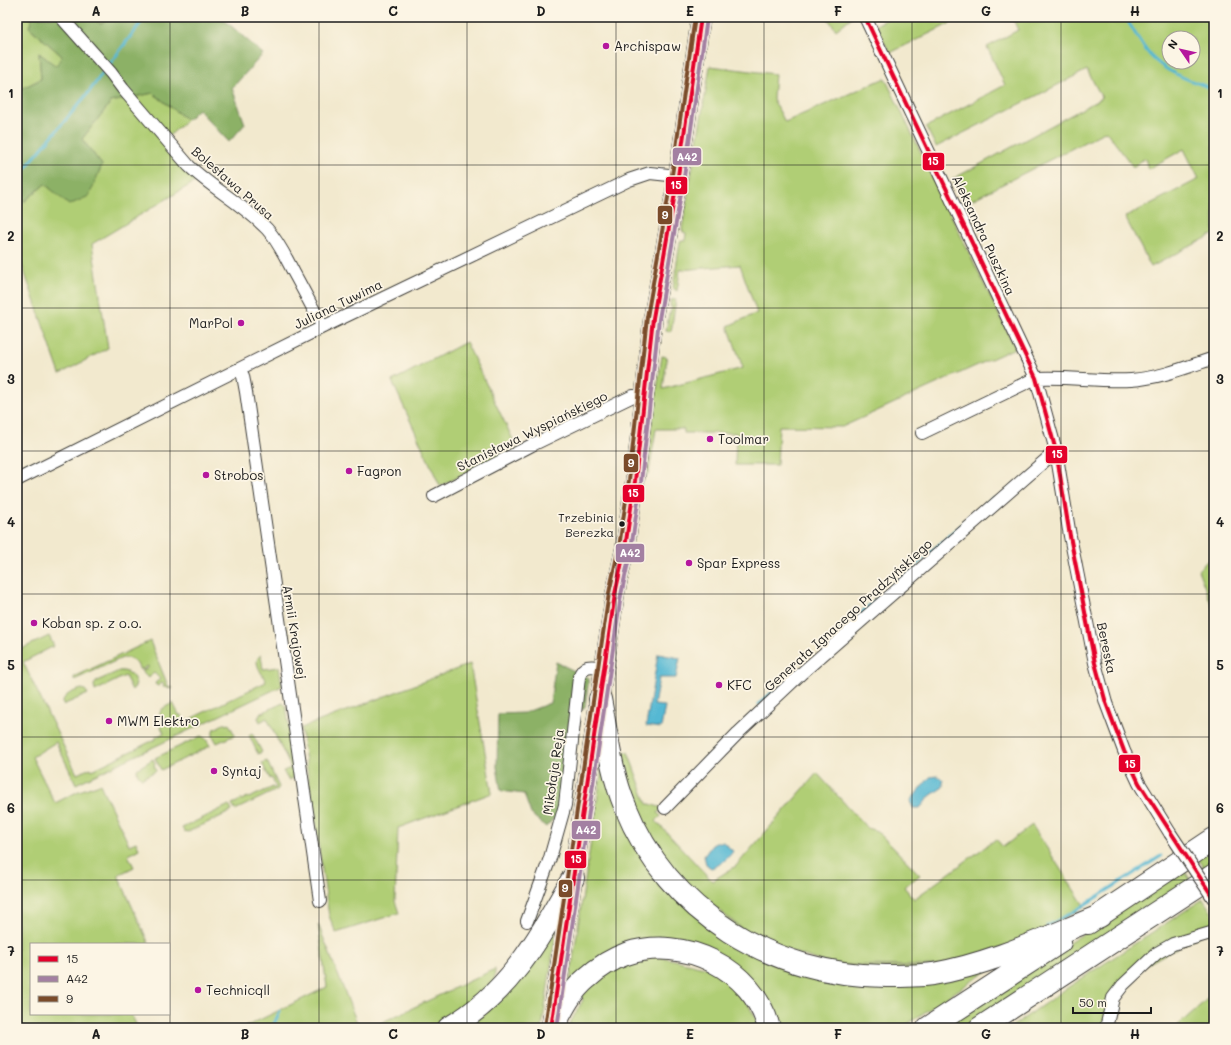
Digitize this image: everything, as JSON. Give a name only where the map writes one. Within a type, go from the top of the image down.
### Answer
[{"type":"highway","points":[[600,699],[616,779],[625,807],[649,853],[678,890],[704,914],[728,931],[761,949],[787,960],[832,972],[871,976],[931,974],[964,968],[1100,916]]},
{"type":"highway","points":[[928,1028],[1100,916],[1214,839]]},
{"type":"highway","points":[[980,1028],[1214,875]]},
{"type":"highway","points":[[449,1028],[480,1007],[505,984],[532,948],[573,878]]},
{"type":"highway","points":[[552,1028],[580,984],[592,974],[617,958],[632,953],[653,949],[689,952],[702,956],[726,969],[737,977],[750,990],[765,1014],[769,1028]]},
{"type":"highway","points":[[992,1028],[1017,1004]]},
{"type":"main road","points":[[552,1028],[604,668],[635,480],[654,311],[678,176],[702,17]]},
{"type":"street","name":"Bolesława Prusa","points":[[61,17],[98,57],[123,89],[189,166],[266,229],[284,254],[323,327]]},
{"type":"street","name":"Aleksandra Puszkina","points":[[865,17],[1036,378]]},
{"type":"street","name":"Juliana Tuwima","points":[[17,480],[323,327],[630,180],[650,173],[678,176]]},
{"type":"street","points":[[922,433],[1036,378],[1055,377],[1109,380],[1146,378],[1169,373],[1214,358]]},
{"type":"street","name":"Armii Krajowej","points":[[239,369],[243,376],[260,479],[268,548],[320,901]]},
{"type":"street","name":"Bereska","points":[[1036,378],[1056,451],[1070,536],[1084,607],[1106,703],[1124,751],[1139,783],[1214,899]]},
{"type":"street","name":"Stanisława Wyspiańskiego","points":[[434,496],[532,445],[633,396],[645,397]]},
{"type":"street","name":"Generała Ignacego Prądzyńskiego","points":[[665,808],[738,733],[804,670],[1056,451]]},
{"type":"street","name":"Mikołaja Reja","points":[[527,921],[550,858],[565,805],[579,677],[585,668],[590,666],[604,668]]},
{"type":"street","points":[[1106,1028],[1113,998],[1123,985],[1157,953],[1173,944],[1189,938],[1214,932]]},
{"type":"green space","points":[[17,17],[29,17],[32,19],[29,27],[62,56],[56,66],[39,53],[41,79],[17,91]]},
{"type":"green space","points":[[29,17],[94,17],[100,24],[112,17],[221,17],[263,54],[232,88],[245,124],[229,142],[198,109],[187,120],[153,93],[111,102],[82,139],[102,165],[89,196],[69,205],[45,184],[24,202],[17,193],[17,91],[41,79],[39,53],[56,66],[62,56],[29,27],[32,19]]},
{"type":"green space","points":[[94,17],[112,17],[100,24]]},
{"type":"green space","points":[[827,17],[852,17],[836,30]]},
{"type":"green space","points":[[891,17],[963,17],[890,53],[876,25]]},
{"type":"green space","points":[[1012,17],[1214,17],[1214,234],[1151,267],[1125,217],[1199,179],[1184,149],[1148,169],[1145,158],[1133,167],[1106,131],[964,204],[953,179],[1102,98],[1087,70],[936,147],[926,127],[1005,85],[987,47],[1018,30]]},
{"type":"green space","points":[[710,66],[775,74],[773,99],[785,122],[885,78],[1015,348],[842,427],[779,426],[777,465],[735,465],[736,433],[684,433],[684,429],[656,429],[649,472],[647,475],[644,475],[662,356],[667,357],[663,389],[743,368],[728,326],[757,313],[740,265],[680,270],[677,291],[673,288],[680,242],[681,240],[685,241],[686,233],[683,232],[682,229]]},
{"type":"green space","points":[[153,93],[187,120],[169,136],[134,97]]},
{"type":"green space","points":[[127,98],[198,180],[92,244],[108,348],[60,374],[17,251],[17,193],[24,202],[45,184],[69,205],[102,165],[82,139],[111,102]]},
{"type":"green space","points":[[676,299],[671,332],[666,331],[669,314],[672,307],[670,306],[671,300]]},
{"type":"green space","points":[[466,342],[517,448],[440,486],[392,381]]},
{"type":"green space","points":[[1214,554],[1214,611],[1198,570]]},
{"type":"green space","points":[[49,636],[54,646],[23,662],[77,774],[91,768],[92,770],[156,739],[156,737],[164,733],[159,723],[162,722],[160,712],[173,703],[184,722],[266,682],[257,664],[258,658],[261,655],[263,669],[279,667],[282,686],[76,784],[56,742],[32,757],[55,803],[79,791],[100,784],[129,845],[136,842],[139,849],[128,855],[134,867],[118,875],[149,943],[30,943],[30,1015],[132,1015],[138,1028],[17,1028],[17,651]]},
{"type":"green space","points":[[150,641],[168,686],[173,688],[163,687],[164,684],[161,683],[159,686],[156,685],[155,683],[160,679],[154,673],[148,678],[141,671],[148,668],[148,666],[140,670],[134,660],[129,658],[122,658],[74,680],[74,677]]},
{"type":"green space","points":[[556,662],[589,678],[585,707],[570,718],[560,812],[546,827],[531,814],[524,794],[501,791],[497,767],[498,714],[524,713],[550,703]]},
{"type":"green space","points":[[470,664],[492,793],[398,828],[395,901],[399,913],[336,933],[329,916],[301,728]]},
{"type":"green space","points":[[119,671],[128,672],[134,678],[136,684],[132,690],[125,676],[95,691],[94,685],[97,681]]},
{"type":"green space","points":[[82,689],[88,694],[63,705],[66,696],[72,692]]},
{"type":"green space","points":[[283,703],[286,706],[296,772],[290,780],[283,771],[291,768],[267,718],[260,722],[258,718],[261,713]]},
{"type":"green space","points":[[225,723],[226,725],[229,724],[235,735],[217,743],[213,736],[213,730]]},
{"type":"green space","points":[[252,733],[262,752],[258,754],[249,735]]},
{"type":"green space","points":[[201,736],[206,739],[210,746],[161,770],[155,758]]},
{"type":"green space","points":[[628,752],[647,804],[662,808],[658,813],[661,816],[656,821],[712,881],[736,866],[817,773],[867,828],[877,831],[920,875],[904,887],[914,899],[996,839],[1003,847],[1032,825],[1085,907],[1022,941],[932,968],[833,965],[758,941],[686,890],[641,826],[619,753]]},
{"type":"green space","points":[[604,755],[642,850],[787,964],[993,967],[901,1028],[778,1028],[683,943],[569,986]]},
{"type":"green space","points":[[153,759],[156,771],[142,778],[138,774],[137,769]]},
{"type":"green space","points":[[267,761],[279,787],[277,790],[235,810],[232,804],[273,787],[274,789],[276,788],[272,778],[270,779],[262,763]]},
{"type":"green space","points":[[229,805],[232,811],[188,832],[184,831],[182,828]]},
{"type":"green space","points":[[1214,847],[1214,866],[1206,872],[1197,858]]},
{"type":"green space","points":[[1183,868],[1191,881],[968,1028],[940,1028]]},
{"type":"green space","points":[[1203,899],[1214,916],[1214,928],[1132,972],[1103,1028],[1010,1028],[1067,988]]},
{"type":"green space","points":[[558,917],[542,1028],[461,1028]]},
{"type":"green space","points":[[318,924],[359,1028],[243,1028],[327,987]]},
{"type":"green space","points":[[653,955],[708,968],[743,995],[761,1028],[569,1028],[570,1023],[583,1000],[581,995],[611,969]]},
{"type":"green space","points":[[495,969],[494,987],[438,1028],[370,1028]]},
{"type":"green space","points":[[1214,993],[1214,1028],[1175,1028]]},
{"type":"water","points":[[658,654],[680,658],[676,678],[659,678],[654,705],[665,706],[661,728],[646,726]]},
{"type":"water","points":[[938,776],[943,780],[943,787],[930,796],[920,808],[913,808],[910,801],[930,777]]},
{"type":"water","points":[[718,842],[723,842],[733,851],[724,861],[711,868],[706,864],[704,856],[712,845]]},
{"type":"waterway","points":[[109,65],[145,17]]},
{"type":"waterway","points":[[1125,17],[1155,61],[1179,76],[1214,89]]},
{"type":"waterway","points":[[17,178],[89,92],[104,71]]},
{"type":"waterway","points":[[829,641],[993,498]]},
{"type":"waterway","points":[[759,704],[777,688]]},
{"type":"waterway","points":[[1047,926],[1078,909],[1161,856]]},
{"type":"waterway","points":[[272,1028],[280,1011]]},
{"type":"transit line","name":"9","points":[[545,1027],[609,593],[619,547],[629,480],[647,317],[672,175],[695,17]]},
{"type":"transit line","name":"15","points":[[551,1028],[615,594],[625,548],[635,481],[653,318],[678,176],[701,17]]},
{"type":"transit line","name":"15","points":[[865,17],[1036,378],[1056,451],[1070,536],[1095,663],[1106,703],[1124,751],[1139,783],[1214,899]]},
{"type":"transit line","name":"A42","points":[[557,1028],[621,595],[631,549],[641,482],[659,319],[684,177],[707,18]]},
{"type":"place","name":"Archispaw","points":[[606,46]]},
{"type":"place","name":"MarPol","points":[[241,323]]},
{"type":"place","name":"Toolmar","points":[[710,439]]},
{"type":"place","name":"Fagron","points":[[349,471]]},
{"type":"place","name":"Strobos","points":[[206,475]]},
{"type":"place","name":"Trzebinia Berezka","points":[[622,524]]},
{"type":"place","name":"Spar Express","points":[[689,563]]},
{"type":"place","name":"Koban sp. z o.o.","points":[[34,623]]},
{"type":"place","name":"KFC","points":[[719,685]]},
{"type":"place","name":"MWM Elektro","points":[[109,721]]},
{"type":"place","name":"Syntaj","points":[[214,771]]},
{"type":"place","name":"Technicqll","points":[[198,990]]}]
